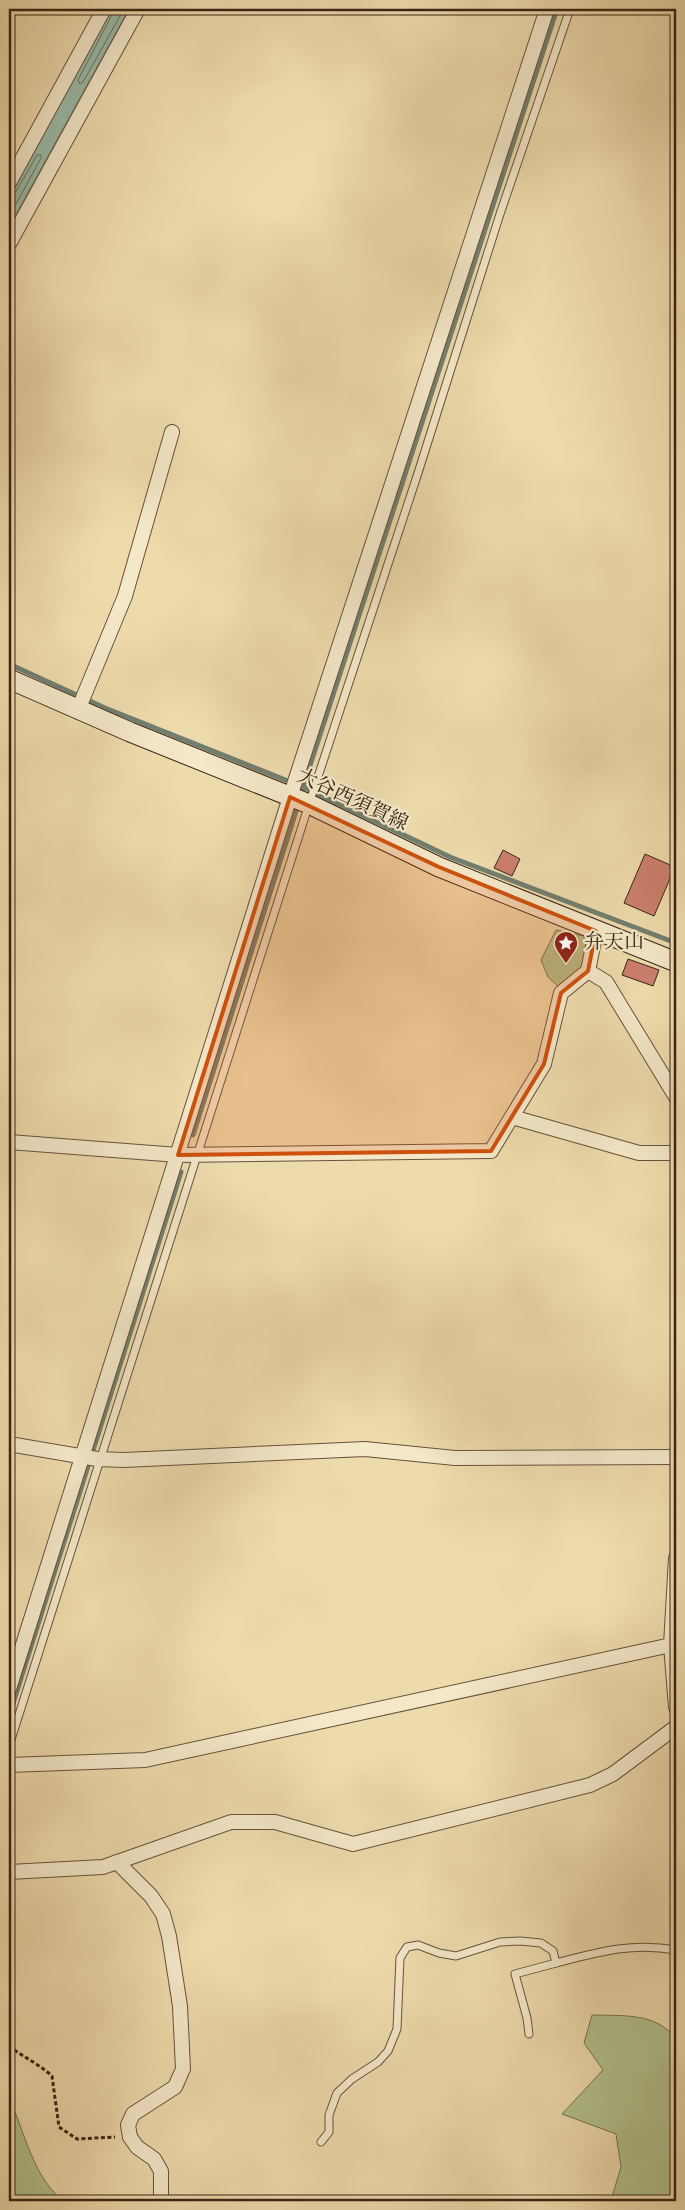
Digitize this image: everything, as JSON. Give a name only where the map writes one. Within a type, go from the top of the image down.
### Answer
[{"type":"main road","name":"大谷西須賀線","points":[[9,679],[78,710],[299,800],[439,867],[676,962]]},
{"type":"street","points":[[9,183],[104,9]]},
{"type":"street","points":[[9,244],[138,9]]},
{"type":"street","points":[[9,1689],[91,1458],[178,1155],[299,800],[548,9]]},
{"type":"street","points":[[78,710],[125,596],[172,432]]},
{"type":"street","points":[[9,1142],[178,1155],[491,1151],[544,1064],[561,993],[588,971],[596,931]]},
{"type":"street","points":[[588,971],[606,982],[676,1097]]},
{"type":"street","points":[[512,1117],[639,1153],[676,1153]]},
{"type":"street","points":[[9,1444],[91,1458],[124,1460],[365,1449],[455,1458],[676,1457]]},
{"type":"street","points":[[676,1558],[671,1645],[676,1707]]},
{"type":"street","points":[[9,1765],[145,1760],[671,1645]]},
{"type":"street","points":[[9,1872],[103,1867],[231,1822],[275,1822],[353,1844],[590,1785],[613,1774],[676,1727]]},
{"type":"street","points":[[118,1862],[151,1896],[163,1914],[169,1936],[179,1997],[183,2069],[175,2087],[133,2114],[128,2126],[130,2137],[137,2147],[154,2160],[161,2171],[161,2201]]},
{"type":"lane","points":[[9,1746],[91,1458],[198,1155],[299,800],[418,473],[500,214],[570,9]]},
{"type":"lane","points":[[321,2142],[329,2132],[329,2114],[336,2093],[352,2079],[378,2062],[388,2051],[397,2029],[400,1958],[407,1947],[418,1946],[456,1956],[500,1942],[534,1942],[541,1943],[553,1951],[556,1963]]},
{"type":"lane","points":[[529,2034],[527,2018],[515,1974],[616,1948],[641,1946],[676,1950]]},
{"type":"path","points":[[9,2046],[18,2054],[40,2065],[52,2076],[59,2127],[77,2139],[130,2137]]},
{"type":"highlighted area","points":[[290,797],[439,867],[596,931],[588,971],[561,993],[544,1064],[491,1151],[178,1155]]},
{"type":"green space","points":[[556,930],[584,936],[588,955],[588,962],[585,968],[576,978],[561,989],[548,977],[541,960]]},
{"type":"green space","points":[[592,2015],[638,2017],[649,2020],[668,2030],[676,2039],[676,2201],[592,2201],[612,2197],[621,2167],[616,2134],[562,2114],[603,2070],[584,2043]]},
{"type":"green space","points":[[9,2104],[14,2109],[39,2172],[46,2183],[64,2201],[9,2201]]},
{"type":"water","points":[[111,9],[129,9],[9,227],[9,194],[49,125]]},
{"type":"building","points":[[503,850],[520,859],[512,876],[494,868]]},
{"type":"building","points":[[645,854],[675,867],[654,916],[624,903]]},
{"type":"building","points":[[628,959],[659,970],[653,986],[622,975]]},
{"type":"waterway","points":[[300,796],[557,9]]},
{"type":"waterway","points":[[9,664],[105,708],[293,783]]},
{"type":"waterway","points":[[301,786],[450,857],[676,943]]},
{"type":"waterway","points":[[193,1135],[298,805]]},
{"type":"waterway","points":[[9,1716],[181,1172]]},
{"type":"place","name":"弁天山","points":[[566,964]]}]
